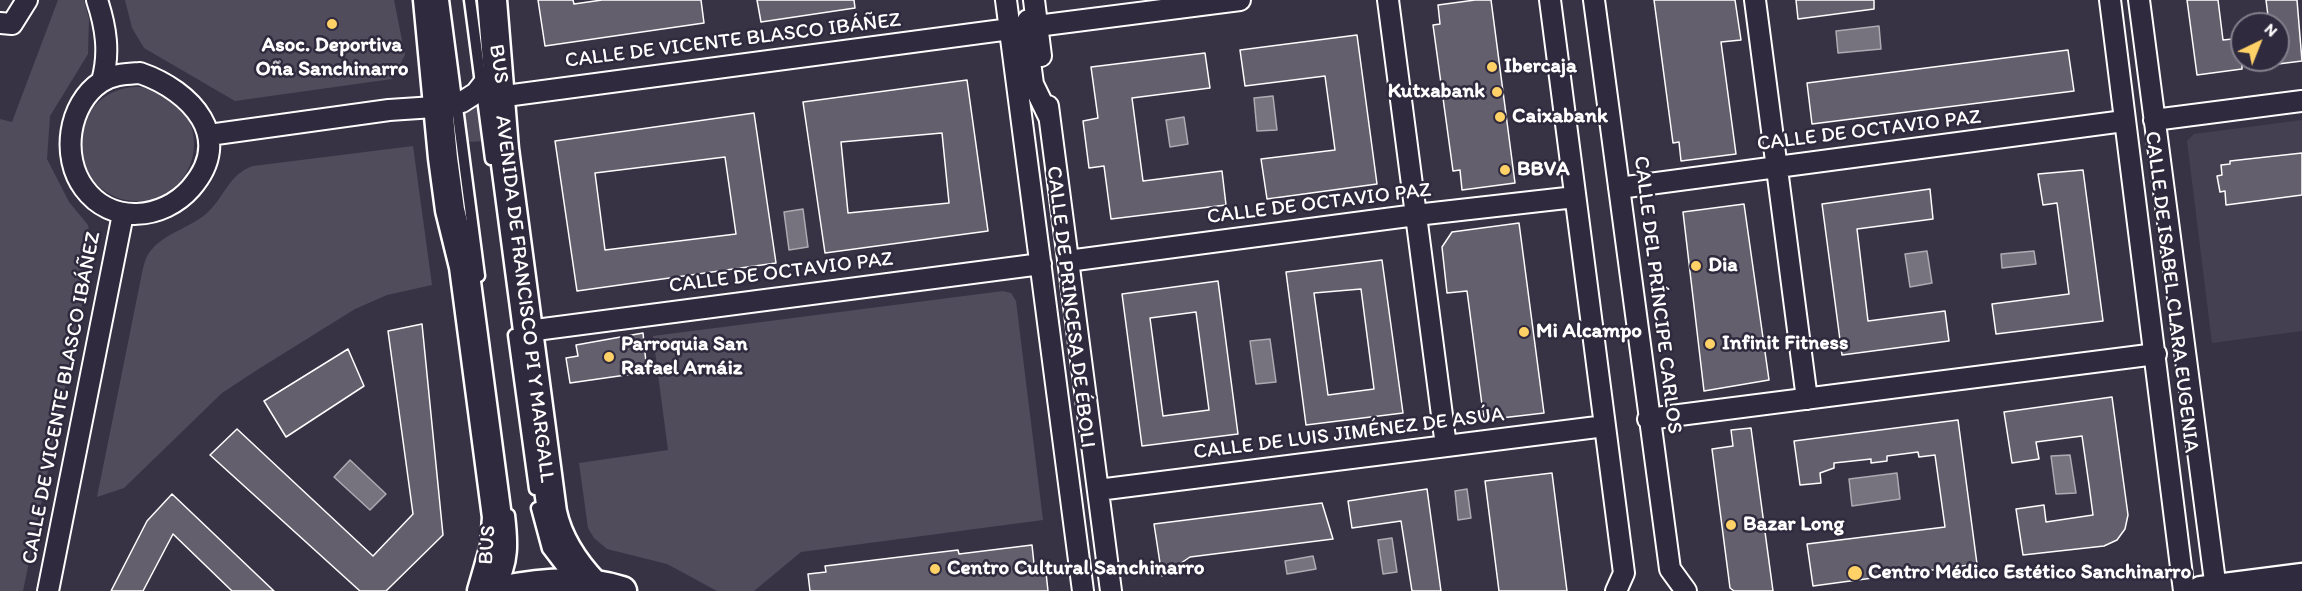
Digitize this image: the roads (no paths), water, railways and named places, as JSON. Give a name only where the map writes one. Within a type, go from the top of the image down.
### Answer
[{"type":"street","points":[[0,22],[12,24],[27,0]]},
{"type":"street","points":[[97,0],[107,36],[106,67],[102,81]]},
{"type":"street","points":[[429,0],[436,65],[447,105],[449,200],[464,267],[497,517],[495,546],[482,591]]},
{"type":"street","name":"AVENIDA DE FRANCISCO PI Y MARGALL","points":[[492,0],[492,84],[520,326],[555,527],[586,585]]},
{"type":"street","name":"CALLE DE PRINCESA DE ÉBOLI","points":[[1006,0],[1083,591]]},
{"type":"street","points":[[1019,0],[1020,15],[1037,26],[1240,0]]},
{"type":"street","name":"CALLE DE PRINCESA DE ÉBOLI","points":[[1034,0],[1111,591]]},
{"type":"street","points":[[1388,0],[1446,446]]},
{"type":"street","points":[[1550,0],[1624,573],[1616,591]]},
{"type":"street","name":"CALLE DEL PRÍNCIPE CARLOS","points":[[1594,0],[1648,420],[1670,569],[1686,591]]},
{"type":"street","points":[[1755,0],[1807,399]]},
{"type":"street","name":"CALLE DE ISABEL CLARA EUGENIA","points":[[2110,0],[2184,591]]},
{"type":"street","name":"CALLE DE ISABEL CLARA EUGENIA","points":[[2139,0],[2209,590]]},
{"type":"street","name":"CALLE DE VICENTE BLASCO IBÁÑEZ","points":[[492,84],[1010,29]]},
{"type":"street","name":"CALLE DE PRINCESA DE ÉBOLI","points":[[1010,29],[1027,39],[1033,84],[1049,117]]},
{"type":"street","points":[[140,73],[160,79],[177,90],[194,107],[209,135],[210,154],[202,175],[187,193],[169,206],[146,215],[123,213],[100,204],[84,188],[74,166],[70,146],[72,123],[84,100],[102,81],[120,74],[140,73]]},
{"type":"street","points":[[209,135],[389,110],[447,105],[492,84]]},
{"type":"street","points":[[2154,120],[2302,101]]},
{"type":"street","name":"CALLE DE OCTAVIO PAZ","points":[[1619,188],[2124,121]]},
{"type":"street","name":"CALLE DE OCTAVIO PAZ","points":[[1068,261],[1416,215],[1575,197]]},
{"type":"street","name":"CALLE DE VICENTE BLASCO IBÁÑEZ","points":[[48,591],[123,213]]},
{"type":"street","name":"CALLE DE OCTAVIO PAZ","points":[[520,326],[1041,264]]},
{"type":"street","points":[[1648,420],[2156,354]]},
{"type":"street","name":"CALLE DE LUIS JIMÉNEZ DE ASÚA","points":[[1098,490],[1605,426]]},
{"type":"street","points":[[2209,590],[2302,578]]},
{"type":"street","points":[[501,591],[528,585],[586,585],[622,591]]},
{"type":"lane","points":[[443,0],[447,105],[481,290]]},
{"type":"lane","name":"BUS","points":[[470,0],[492,84],[493,173]]},
{"type":"lane","name":"BUS","points":[[496,591],[508,570],[511,554],[508,505]]},
{"type":"place","name":"Asoc. Deportiva Oña Sanchinarro","points":[[332,24]]},
{"type":"place","name":"Ibercaja","points":[[1492,67]]},
{"type":"place","name":"Kutxabank","points":[[1497,92]]},
{"type":"place","name":"Caixabank","points":[[1500,117]]},
{"type":"place","name":"BBVA","points":[[1505,170]]},
{"type":"place","name":"Dia","points":[[1696,266]]},
{"type":"place","name":"Mi Alcampo","points":[[1524,332]]},
{"type":"place","name":"Infinit Fitness","points":[[1710,344]]},
{"type":"place","name":"Parroquia San Rafael Arnáiz","points":[[609,357]]},
{"type":"place","name":"Bazar Long","points":[[1731,525]]},
{"type":"place","name":"Centro Cultural Sanchinarro","points":[[935,569]]},
{"type":"place","name":"Centro Médico Estético Sanchinarro","points":[[1855,573]]}]
